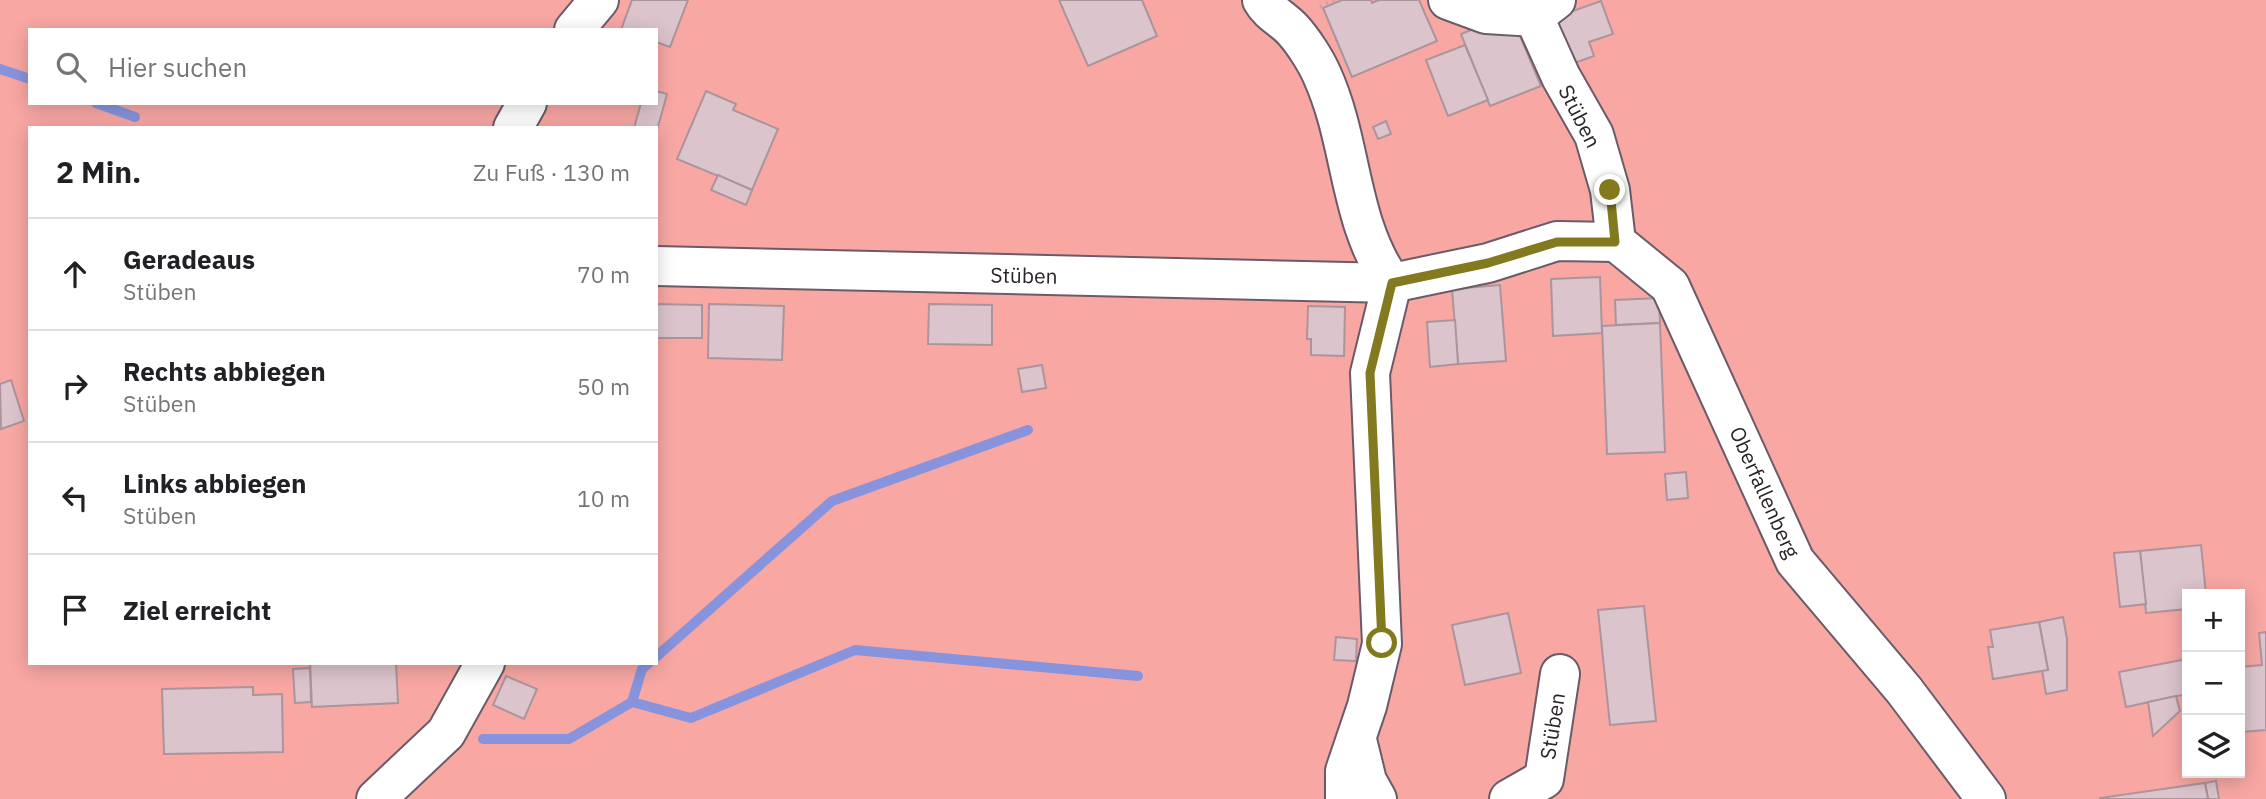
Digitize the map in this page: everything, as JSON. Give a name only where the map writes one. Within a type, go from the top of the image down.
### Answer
[{"type":"street","points":[[576,28],[599,0]]},
{"type":"street","points":[[1262,0],[1269,11],[1293,29],[1321,73],[1341,125],[1357,207],[1375,260],[1392,283],[1370,373],[1382,643],[1345,771],[1345,799]]},
{"type":"street","name":"Stüben","points":[[658,266],[1392,283],[1488,263],[1557,242],[1615,242],[1610,190],[1594,135],[1561,77],[1545,9],[1486,14],[1448,0]]},
{"type":"street","points":[[514,126],[526,105]]},
{"type":"street","name":"Oberfallenberg","points":[[1615,242],[1670,286],[1795,561],[1904,690],[1986,799]]},
{"type":"street","points":[[376,799],[446,733],[484,665]]},
{"type":"street","name":"Stüben","points":[[1508,799],[1544,779],[1560,674]]},
{"type":"street","points":[[1356,738],[1367,781],[1377,799]]},
{"type":"shaded area","points":[[0,0],[2266,0],[2266,799],[0,799]]},
{"type":"building","points":[[632,0],[688,0],[670,47],[658,43],[658,28],[622,28]]},
{"type":"building","points":[[1059,0],[1142,0],[1157,36],[1088,66]]},
{"type":"building","points":[[1342,0],[1371,0],[1372,3],[1379,0],[1419,0],[1437,41],[1352,77],[1323,8]]},
{"type":"building","points":[[1601,1],[1613,34],[1589,42],[1594,56],[1569,65],[1553,18]]},
{"type":"building","points":[[1490,22],[1515,24],[1541,86],[1490,106],[1461,34]]},
{"type":"building","points":[[1465,45],[1488,100],[1448,116],[1426,60]]},
{"type":"building","points":[[706,91],[736,104],[733,110],[778,129],[752,190],[677,159]]},
{"type":"building","points":[[658,92],[667,94],[658,127],[635,126],[640,105],[658,105]]},
{"type":"building","points":[[1386,121],[1391,134],[1378,139],[1373,127]]},
{"type":"building","points":[[718,175],[752,190],[746,205],[711,190]]},
{"type":"building","points":[[1600,277],[1602,333],[1553,336],[1551,279]]},
{"type":"building","points":[[1500,285],[1506,361],[1458,364],[1452,289]]},
{"type":"building","points":[[1659,298],[1660,323],[1616,325],[1615,300]]},
{"type":"building","points":[[658,304],[702,305],[702,338],[658,338]]},
{"type":"building","points":[[709,304],[784,306],[782,360],[708,358]]},
{"type":"building","points":[[929,304],[992,305],[992,345],[928,344]]},
{"type":"building","points":[[1308,306],[1345,307],[1344,356],[1311,355],[1311,339],[1307,339]]},
{"type":"building","points":[[1455,320],[1458,364],[1430,367],[1427,322]]},
{"type":"building","points":[[1660,323],[1665,452],[1607,454],[1602,326]]},
{"type":"building","points":[[1042,365],[1046,388],[1022,392],[1018,369]]},
{"type":"building","points":[[11,380],[24,421],[1,429],[0,384]]},
{"type":"building","points":[[1686,472],[1688,498],[1667,500],[1665,474]]},
{"type":"building","points":[[2201,545],[2205,589],[2182,589],[2182,609],[2146,613],[2140,551]]},
{"type":"building","points":[[2140,551],[2146,604],[2120,607],[2114,553]]},
{"type":"building","points":[[1644,606],[1656,721],[1610,725],[1598,610]]},
{"type":"building","points":[[1508,613],[1521,673],[1465,685],[1452,625]]},
{"type":"building","points":[[2063,617],[2067,639],[2067,690],[2046,694],[2042,670],[2048,670],[2039,622]]},
{"type":"building","points":[[2039,622],[2048,670],[1993,679],[1988,647],[1993,647],[1990,630]]},
{"type":"building","points":[[2266,632],[2266,730],[2245,732],[2245,667],[2262,665],[2259,633]]},
{"type":"building","points":[[1336,637],[1357,639],[1356,661],[1334,660]]},
{"type":"building","points":[[2182,660],[2182,695],[2126,707],[2119,672]]},
{"type":"building","points":[[310,665],[396,665],[398,703],[312,707]]},
{"type":"building","points":[[310,668],[311,702],[295,703],[293,669]]},
{"type":"building","points":[[506,676],[537,689],[524,719],[493,705]]},
{"type":"building","points":[[253,687],[253,695],[282,694],[283,752],[164,754],[162,689]]},
{"type":"building","points":[[2176,696],[2180,711],[2153,736],[2148,702]]},
{"type":"building","points":[[2216,781],[2219,799],[2208,799],[2205,783]]},
{"type":"building","points":[[2205,783],[2208,799],[2100,799],[2100,798]]},
{"type":"waterway","points":[[0,69],[28,78]]},
{"type":"waterway","points":[[102,105],[135,117]]},
{"type":"waterway","points":[[658,655],[832,501],[1028,430]]},
{"type":"waterway","points":[[632,702],[691,718],[855,650],[1138,676]]},
{"type":"waterway","points":[[483,739],[569,739],[632,702],[642,669],[647,665]]},
{"type":"route","points":[[1382,643],[1370,373],[1392,283],[1488,263],[1557,242],[1615,242],[1610,190]]}]
